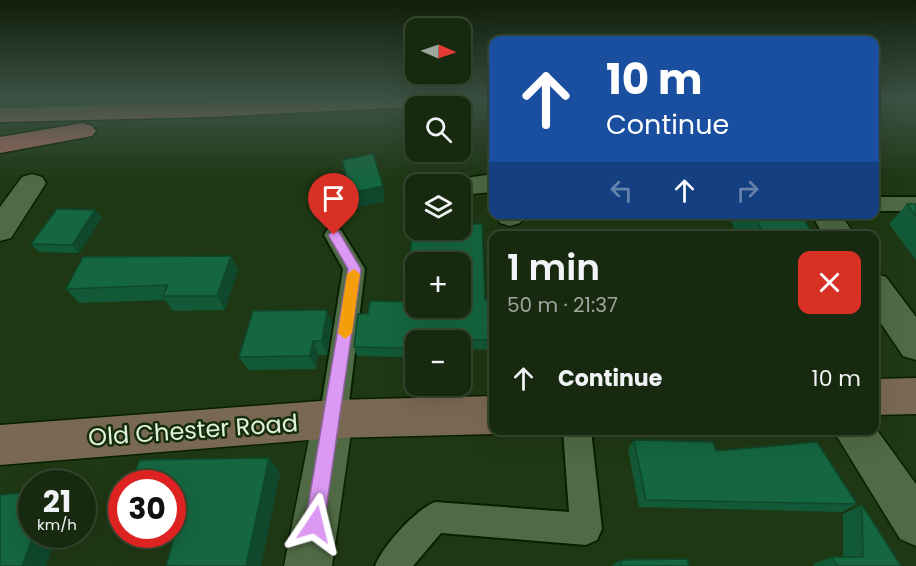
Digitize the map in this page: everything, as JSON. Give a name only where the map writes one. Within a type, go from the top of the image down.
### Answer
[{"type":"main road","points":[[0,145],[108,126]]},
{"type":"main road","points":[[879,397],[916,396]]},
{"type":"main road","name":"Old Chester Road","points":[[0,445],[333,418],[489,416]]},
{"type":"street","points":[[0,230],[32,183]]},
{"type":"street","points":[[471,185],[489,183]]},
{"type":"street","points":[[879,293],[916,345]]},
{"type":"street","points":[[308,566],[333,418]]},
{"type":"street","points":[[856,435],[916,523]]},
{"type":"lane","points":[[879,204],[916,204]]},
{"type":"lane","points":[[333,418],[354,269],[334,235]]},
{"type":"lane","points":[[392,566],[435,517],[586,529],[577,435]]},
{"type":"building","points":[[373,154],[383,186],[351,193],[342,160]]},
{"type":"building","points":[[907,204],[916,204],[916,216]]},
{"type":"building","points":[[57,209],[95,210],[72,245],[31,244]]},
{"type":"building","points":[[804,219],[811,231],[762,231],[757,220],[741,220]]},
{"type":"building","points":[[471,224],[482,224],[485,300],[489,300],[489,340],[471,340],[471,330],[405,330],[405,348],[354,347],[358,314],[368,314],[370,301],[405,302],[405,318],[471,318],[471,252],[410,252],[412,240],[471,240]]},
{"type":"building","points":[[231,256],[217,296],[163,296],[168,285],[66,289],[83,257]]},
{"type":"building","points":[[327,310],[322,341],[313,341],[310,356],[239,357],[253,311]]},
{"type":"building","points":[[634,440],[713,442],[716,451],[817,442],[857,504],[646,500]]},
{"type":"building","points":[[269,458],[246,566],[166,566],[171,548],[186,548],[186,470],[136,470],[140,460]]},
{"type":"building","points":[[18,493],[18,548],[29,548],[22,566],[0,566],[0,495]]},
{"type":"building","points":[[862,505],[901,566],[837,566],[832,557],[863,557]]},
{"type":"building","points":[[687,559],[689,566],[621,566],[620,560]]},
{"type":"slow traffic","points":[[345,333],[354,274]]},
{"type":"route","points":[[315,524],[354,269],[334,235]]}]
